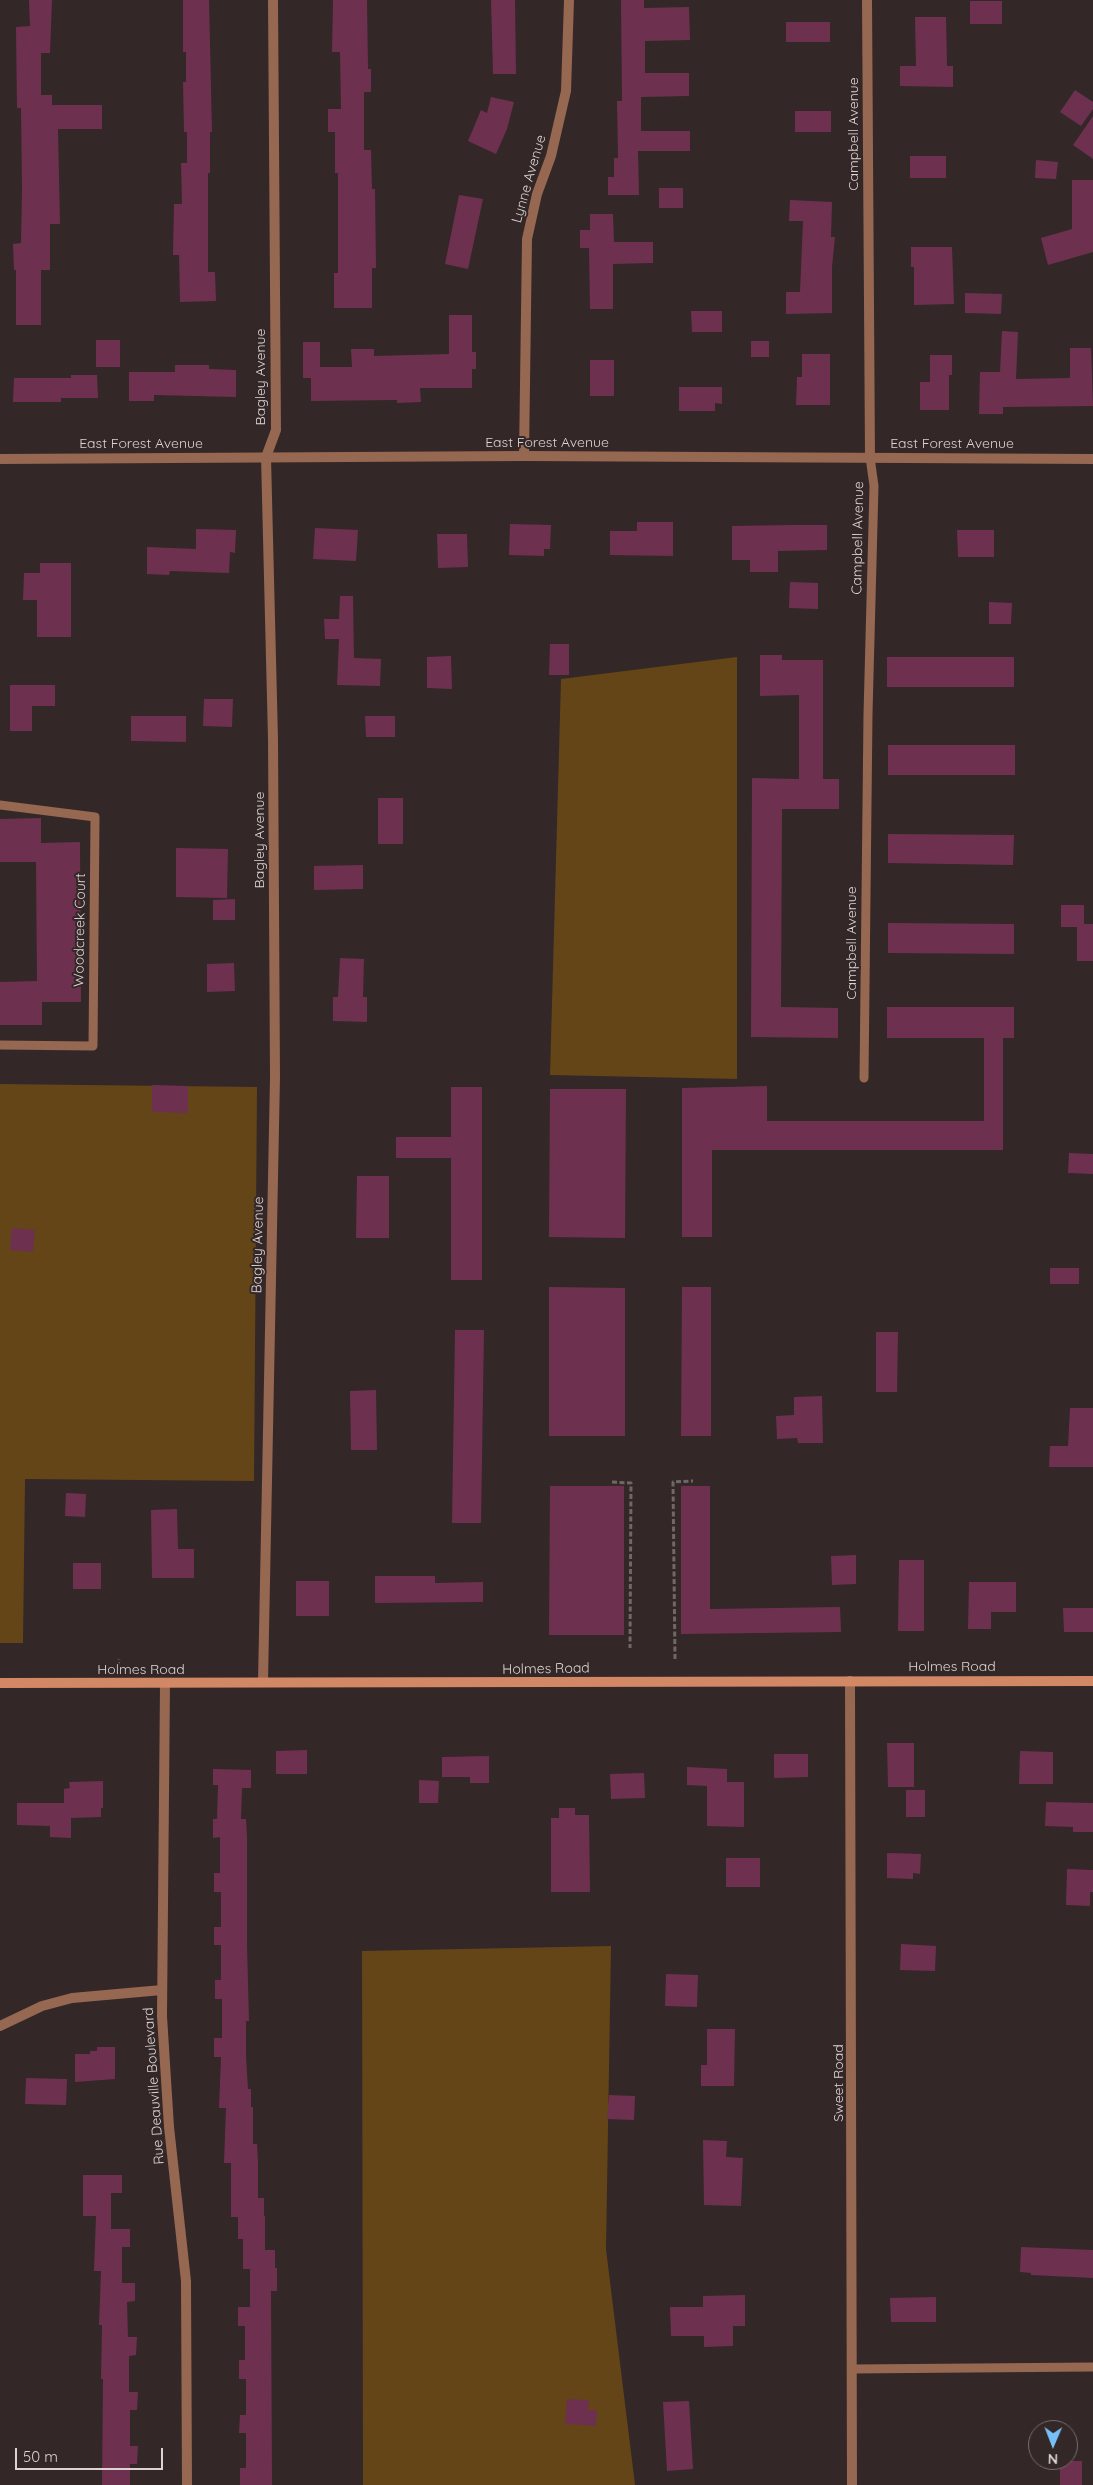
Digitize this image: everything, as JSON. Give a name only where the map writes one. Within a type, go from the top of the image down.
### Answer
[{"type":"main road","name":"Holmes Road","points":[[0,1683],[165,1684],[263,1682],[516,1684],[1093,1681]]},
{"type":"street","name":"Bagley Avenue","points":[[263,1682],[275,1077],[273,729],[266,458],[276,430],[273,0]]},
{"type":"street","name":"Lynne Avenue","points":[[524,456],[527,239],[537,194],[551,156],[566,91],[569,0]]},
{"type":"street","name":"Campbell Avenue","points":[[867,0],[870,458]]},
{"type":"street","name":"East Forest Avenue","points":[[0,459],[524,456],[1093,459]]},
{"type":"street","name":"Sweet Road","points":[[850,1681],[852,2485]]},
{"type":"street","name":"Rue Deauville Boulevard","points":[[165,1684],[162,1990],[168,2127],[186,2281],[187,2485]]},
{"type":"street","points":[[0,2026],[42,2006],[72,1998],[162,1990]]},
{"type":"lane","name":"Campbell Avenue","points":[[864,1078],[868,714],[874,486],[870,458]]},
{"type":"lane","name":"Woodcreek Court","points":[[0,805],[95,817],[93,1046],[0,1045]]},
{"type":"lane","points":[[852,2370],[1093,2367]]},
{"type":"path","points":[[675,1659],[673,1482],[693,1481]]},
{"type":"path","points":[[612,1482],[631,1483],[630,1648]]},
{"type":"path","points":[[118,1659],[118,1667]]},
{"type":"shaded area","points":[[737,657],[737,1079],[550,1075],[561,679]]},
{"type":"shaded area","points":[[0,1084],[257,1087],[254,1481],[25,1479],[23,1643],[0,1643]]},
{"type":"shaded area","points":[[611,1946],[606,2249],[635,2485],[363,2485],[362,1951]]},
{"type":"building","points":[[29,0],[52,0],[50,53],[41,53],[41,95],[52,95],[52,105],[102,105],[102,129],[58,129],[60,224],[50,224],[50,270],[41,270],[41,325],[16,325],[16,270],[14,270],[13,244],[21,243],[22,189],[21,108],[17,108],[16,27],[30,26]]},
{"type":"building","points":[[183,0],[209,0],[212,132],[210,132],[210,173],[208,173],[208,272],[215,272],[216,301],[180,302],[179,255],[173,255],[174,204],[182,204],[181,163],[187,163],[187,132],[184,132],[183,82],[186,82],[186,52],[183,52]]},
{"type":"building","points":[[333,0],[367,0],[368,69],[371,69],[371,92],[364,92],[364,150],[371,150],[372,189],[375,189],[376,268],[372,268],[372,308],[334,308],[334,273],[338,273],[338,173],[335,173],[335,132],[328,132],[328,109],[341,109],[340,52],[332,52]]},
{"type":"building","points":[[491,0],[515,0],[516,74],[493,74]]},
{"type":"building","points":[[621,0],[644,0],[644,8],[689,7],[690,40],[645,41],[645,73],[689,73],[689,96],[641,97],[641,131],[690,131],[690,151],[638,151],[639,195],[608,195],[608,177],[614,177],[614,158],[618,158],[617,101],[622,101]]},
{"type":"building","points":[[970,1],[1002,1],[1002,24],[970,24]]},
{"type":"building","points":[[915,17],[946,17],[947,66],[953,66],[953,87],[900,86],[900,66],[916,66]]},
{"type":"building","points":[[786,22],[830,22],[830,42],[786,42]]},
{"type":"building","points":[[1075,90],[1093,102],[1093,109],[1081,126],[1060,112]]},
{"type":"building","points":[[491,97],[514,102],[507,129],[496,154],[468,141],[481,110],[487,113]]},
{"type":"building","points":[[795,111],[831,111],[831,132],[795,132]]},
{"type":"building","points":[[1093,116],[1093,159],[1073,145]]},
{"type":"building","points":[[910,156],[946,156],[946,178],[910,178]]},
{"type":"building","points":[[1036,160],[1058,162],[1056,179],[1035,178]]},
{"type":"building","points":[[1072,180],[1093,180],[1093,252],[1048,265],[1041,238],[1072,229]]},
{"type":"building","points":[[659,188],[683,188],[683,208],[659,208]]},
{"type":"building","points":[[459,195],[483,199],[468,269],[445,264]]},
{"type":"building","points":[[790,200],[832,202],[831,237],[835,237],[832,267],[832,313],[786,314],[786,292],[800,292],[803,221],[789,221]]},
{"type":"building","points":[[590,214],[613,214],[614,242],[653,242],[653,263],[613,264],[613,309],[590,309],[589,248],[580,248],[580,230],[590,230]]},
{"type":"building","points":[[911,247],[952,247],[954,304],[914,305],[914,267],[911,267]]},
{"type":"building","points":[[965,293],[1002,294],[1001,314],[965,313]]},
{"type":"building","points":[[691,311],[722,311],[722,332],[692,332]]},
{"type":"building","points":[[449,315],[472,315],[472,352],[476,352],[476,369],[472,369],[472,388],[420,388],[421,402],[397,403],[397,400],[311,401],[311,378],[303,378],[303,342],[320,342],[320,367],[352,367],[351,349],[374,349],[374,356],[449,354]]},
{"type":"building","points":[[1002,331],[1018,332],[1016,379],[1070,378],[1070,348],[1091,348],[1093,406],[1003,407],[1003,414],[979,414],[980,372],[1000,372]]},
{"type":"building","points":[[96,340],[120,340],[120,367],[96,367]]},
{"type":"building","points":[[751,341],[769,341],[769,357],[751,357]]},
{"type":"building","points":[[802,354],[830,354],[830,405],[796,405],[797,377],[802,377]]},
{"type":"building","points":[[930,355],[952,355],[952,375],[949,375],[949,410],[920,410],[920,382],[930,382]]},
{"type":"building","points":[[590,360],[614,360],[614,396],[590,396]]},
{"type":"building","points":[[175,365],[209,365],[209,369],[236,370],[236,397],[154,395],[154,401],[129,401],[129,372],[175,372]]},
{"type":"building","points":[[71,375],[97,375],[98,398],[61,398],[61,402],[13,402],[14,378],[71,378]]},
{"type":"building","points":[[679,387],[722,387],[722,404],[715,403],[715,411],[679,411]]},
{"type":"building","points":[[637,522],[673,522],[673,556],[610,555],[610,531],[637,531]]},
{"type":"building","points":[[510,524],[551,525],[550,549],[544,549],[544,556],[509,555]]},
{"type":"building","points":[[827,525],[827,550],[778,551],[778,572],[750,572],[750,560],[732,560],[732,526]]},
{"type":"building","points":[[315,528],[358,530],[356,561],[313,559]]},
{"type":"building","points":[[196,529],[236,530],[235,553],[230,552],[229,573],[170,571],[169,575],[147,574],[147,547],[196,549]]},
{"type":"building","points":[[957,530],[994,530],[994,557],[958,557]]},
{"type":"building","points":[[437,534],[467,534],[468,567],[438,568]]},
{"type":"building","points":[[40,563],[71,563],[71,637],[37,637],[37,600],[23,600],[24,573],[40,573]]},
{"type":"building","points":[[790,582],[818,583],[818,609],[789,608]]},
{"type":"building","points":[[340,596],[353,596],[354,658],[381,659],[380,686],[337,685],[339,639],[325,639],[324,619],[339,619]]},
{"type":"building","points":[[989,602],[1012,603],[1011,624],[989,624]]},
{"type":"building","points":[[550,644],[569,644],[569,675],[549,675]]},
{"type":"building","points":[[760,655],[782,655],[782,660],[823,660],[823,779],[839,779],[839,809],[782,809],[781,1007],[838,1008],[838,1038],[751,1037],[752,778],[799,779],[799,695],[760,696]]},
{"type":"building","points":[[451,656],[452,689],[427,688],[427,657]]},
{"type":"building","points":[[887,657],[1014,657],[1014,687],[887,687]]},
{"type":"building","points":[[10,685],[55,685],[55,706],[32,706],[32,731],[10,731]]},
{"type":"building","points":[[204,699],[233,699],[232,727],[203,726]]},
{"type":"building","points":[[131,716],[186,716],[186,742],[131,741]]},
{"type":"building","points":[[365,716],[395,716],[395,737],[366,737]]},
{"type":"building","points":[[888,745],[1015,745],[1015,775],[888,775]]},
{"type":"building","points":[[378,798],[403,798],[403,844],[378,844]]},
{"type":"building","points":[[41,818],[41,843],[80,842],[81,1002],[42,1002],[42,1025],[0,1025],[0,982],[37,981],[36,862],[0,862],[0,819]]},
{"type":"building","points":[[888,834],[1014,835],[1013,865],[888,863]]},
{"type":"building","points":[[176,848],[228,849],[227,898],[176,897]]},
{"type":"building","points":[[363,865],[363,889],[314,890],[314,866]]},
{"type":"building","points":[[235,899],[235,920],[213,920],[213,900]]},
{"type":"building","points":[[1061,905],[1084,905],[1084,924],[1093,924],[1093,961],[1077,961],[1077,927],[1061,927]]},
{"type":"building","points":[[888,923],[1014,924],[1014,954],[888,953]]},
{"type":"building","points":[[340,958],[364,959],[363,997],[367,997],[367,1022],[333,1021],[333,997],[338,997]]},
{"type":"building","points":[[234,963],[235,991],[207,992],[207,964]]},
{"type":"building","points":[[887,1007],[1014,1007],[1014,1038],[1003,1038],[1003,1150],[712,1150],[712,1237],[682,1237],[682,1088],[767,1086],[767,1121],[984,1121],[984,1038],[887,1038]]},
{"type":"building","points":[[152,1085],[188,1086],[188,1113],[152,1112]]},
{"type":"building","points":[[451,1087],[482,1087],[482,1280],[451,1280],[451,1158],[396,1158],[396,1137],[451,1137]]},
{"type":"building","points":[[550,1089],[626,1089],[625,1238],[549,1237]]},
{"type":"building","points":[[1069,1153],[1093,1154],[1093,1174],[1068,1173]]},
{"type":"building","points":[[357,1176],[389,1176],[389,1238],[356,1238]]},
{"type":"building","points":[[12,1228],[35,1230],[33,1252],[10,1250]]},
{"type":"building","points":[[1050,1268],[1079,1268],[1079,1284],[1050,1284]]},
{"type":"building","points":[[549,1287],[625,1288],[625,1436],[549,1436]]},
{"type":"building","points":[[682,1287],[711,1287],[711,1436],[681,1436]]},
{"type":"building","points":[[455,1330],[484,1330],[481,1523],[452,1523]]},
{"type":"building","points":[[876,1332],[898,1332],[897,1392],[876,1392]]},
{"type":"building","points":[[376,1390],[377,1450],[351,1450],[350,1391]]},
{"type":"building","points":[[822,1396],[823,1443],[798,1443],[797,1438],[777,1439],[776,1416],[794,1415],[794,1397]]},
{"type":"building","points":[[1070,1408],[1093,1408],[1093,1467],[1049,1467],[1050,1446],[1068,1446]]},
{"type":"building","points":[[550,1486],[624,1486],[624,1635],[549,1635]]},
{"type":"building","points":[[681,1486],[710,1486],[710,1609],[840,1607],[841,1632],[681,1634]]},
{"type":"building","points":[[66,1493],[86,1494],[85,1517],[65,1516]]},
{"type":"building","points":[[177,1509],[178,1549],[194,1549],[194,1578],[152,1578],[151,1510]]},
{"type":"building","points":[[856,1555],[856,1584],[832,1585],[831,1556]]},
{"type":"building","points":[[899,1560],[924,1560],[924,1631],[898,1631]]},
{"type":"building","points":[[73,1563],[101,1563],[101,1589],[73,1589]]},
{"type":"building","points":[[375,1576],[435,1576],[435,1583],[483,1582],[483,1602],[375,1603]]},
{"type":"building","points":[[296,1581],[329,1581],[329,1616],[296,1616]]},
{"type":"building","points":[[969,1582],[1016,1582],[1016,1612],[991,1612],[991,1629],[968,1629]]},
{"type":"building","points":[[1063,1608],[1093,1608],[1093,1632],[1064,1632]]},
{"type":"building","points":[[887,1743],[914,1743],[914,1787],[888,1787]]},
{"type":"building","points":[[307,1750],[307,1774],[276,1774],[276,1751]]},
{"type":"building","points":[[1020,1751],[1053,1752],[1053,1784],[1019,1784]]},
{"type":"building","points":[[774,1754],[808,1754],[808,1777],[774,1778]]},
{"type":"building","points":[[489,1756],[489,1783],[470,1783],[470,1777],[442,1777],[442,1757]]},
{"type":"building","points":[[687,1767],[727,1769],[727,1782],[744,1782],[744,1827],[707,1826],[707,1786],[687,1785]]},
{"type":"building","points":[[213,1769],[251,1770],[251,1788],[242,1788],[241,1819],[246,1819],[247,1837],[249,2021],[246,2021],[246,2056],[248,2089],[251,2089],[251,2107],[253,2107],[253,2144],[257,2144],[258,2198],[264,2198],[265,2250],[275,2250],[275,2268],[277,2268],[277,2291],[271,2291],[272,2485],[240,2485],[240,2468],[246,2468],[246,2433],[239,2433],[240,2415],[246,2415],[246,2379],[239,2379],[239,2360],[245,2360],[245,2326],[238,2326],[238,2307],[250,2307],[250,2269],[243,2269],[243,2239],[238,2239],[238,2217],[231,2217],[231,2163],[224,2163],[226,2108],[219,2108],[221,2057],[214,2057],[214,2038],[222,2038],[222,1999],[215,1999],[215,1980],[221,1980],[221,1945],[214,1945],[214,1927],[221,1927],[221,1892],[214,1892],[214,1873],[220,1873],[220,1837],[213,1838],[213,1819],[217,1819],[218,1785],[213,1785]]},
{"type":"building","points":[[644,1773],[645,1798],[611,1799],[610,1774]]},
{"type":"building","points":[[419,1780],[439,1781],[438,1803],[419,1803]]},
{"type":"building","points":[[103,1781],[101,1817],[71,1818],[71,1838],[50,1837],[50,1826],[17,1825],[17,1803],[64,1803],[64,1789],[70,1788],[69,1782]]},
{"type":"building","points":[[906,1790],[925,1790],[925,1817],[906,1817]]},
{"type":"building","points":[[1046,1802],[1093,1803],[1093,1832],[1073,1832],[1073,1827],[1045,1826]]},
{"type":"building","points":[[559,1808],[575,1808],[575,1815],[589,1815],[590,1892],[551,1892],[551,1818],[559,1818]]},
{"type":"building","points":[[887,1853],[921,1854],[920,1874],[913,1873],[913,1879],[887,1878]]},
{"type":"building","points":[[726,1858],[760,1858],[760,1887],[726,1887]]},
{"type":"building","points":[[1067,1869],[1093,1870],[1093,1892],[1090,1892],[1090,1906],[1066,1905]]},
{"type":"building","points":[[901,1944],[936,1946],[935,1971],[900,1970]]},
{"type":"building","points":[[666,1974],[698,1975],[697,2007],[665,2006]]},
{"type":"building","points":[[707,2029],[735,2029],[734,2086],[701,2086],[701,2065],[707,2065]]},
{"type":"building","points":[[97,2047],[115,2047],[115,2079],[75,2082],[75,2054],[90,2054],[90,2051],[97,2051]]},
{"type":"building","points":[[26,2078],[67,2079],[66,2105],[25,2104]]},
{"type":"building","points":[[609,2095],[635,2096],[634,2120],[607,2119]]},
{"type":"building","points":[[703,2140],[727,2141],[726,2157],[743,2158],[741,2206],[704,2205]]},
{"type":"building","points":[[83,2175],[122,2175],[122,2193],[111,2193],[111,2229],[130,2229],[130,2247],[122,2247],[122,2283],[135,2283],[135,2301],[127,2302],[128,2337],[137,2337],[136,2355],[129,2356],[129,2392],[138,2392],[137,2410],[130,2410],[130,2446],[138,2446],[137,2464],[130,2464],[130,2485],[102,2485],[102,2325],[99,2325],[101,2271],[94,2271],[96,2216],[83,2216]]},
{"type":"building","points":[[1021,2247],[1093,2250],[1093,2278],[1031,2275],[1031,2273],[1020,2272]]},
{"type":"building","points":[[745,2295],[745,2326],[733,2326],[733,2346],[704,2347],[704,2336],[671,2336],[670,2307],[703,2307],[703,2296]]},
{"type":"building","points":[[936,2297],[936,2322],[891,2322],[890,2298]]},
{"type":"building","points":[[567,2399],[589,2400],[588,2410],[597,2410],[596,2426],[565,2424]]},
{"type":"building","points":[[689,2401],[693,2469],[667,2471],[663,2402]]},
{"type":"building","points":[[1078,2461],[1082,2461],[1082,2485],[1060,2485],[1060,2470],[1078,2470]]}]
